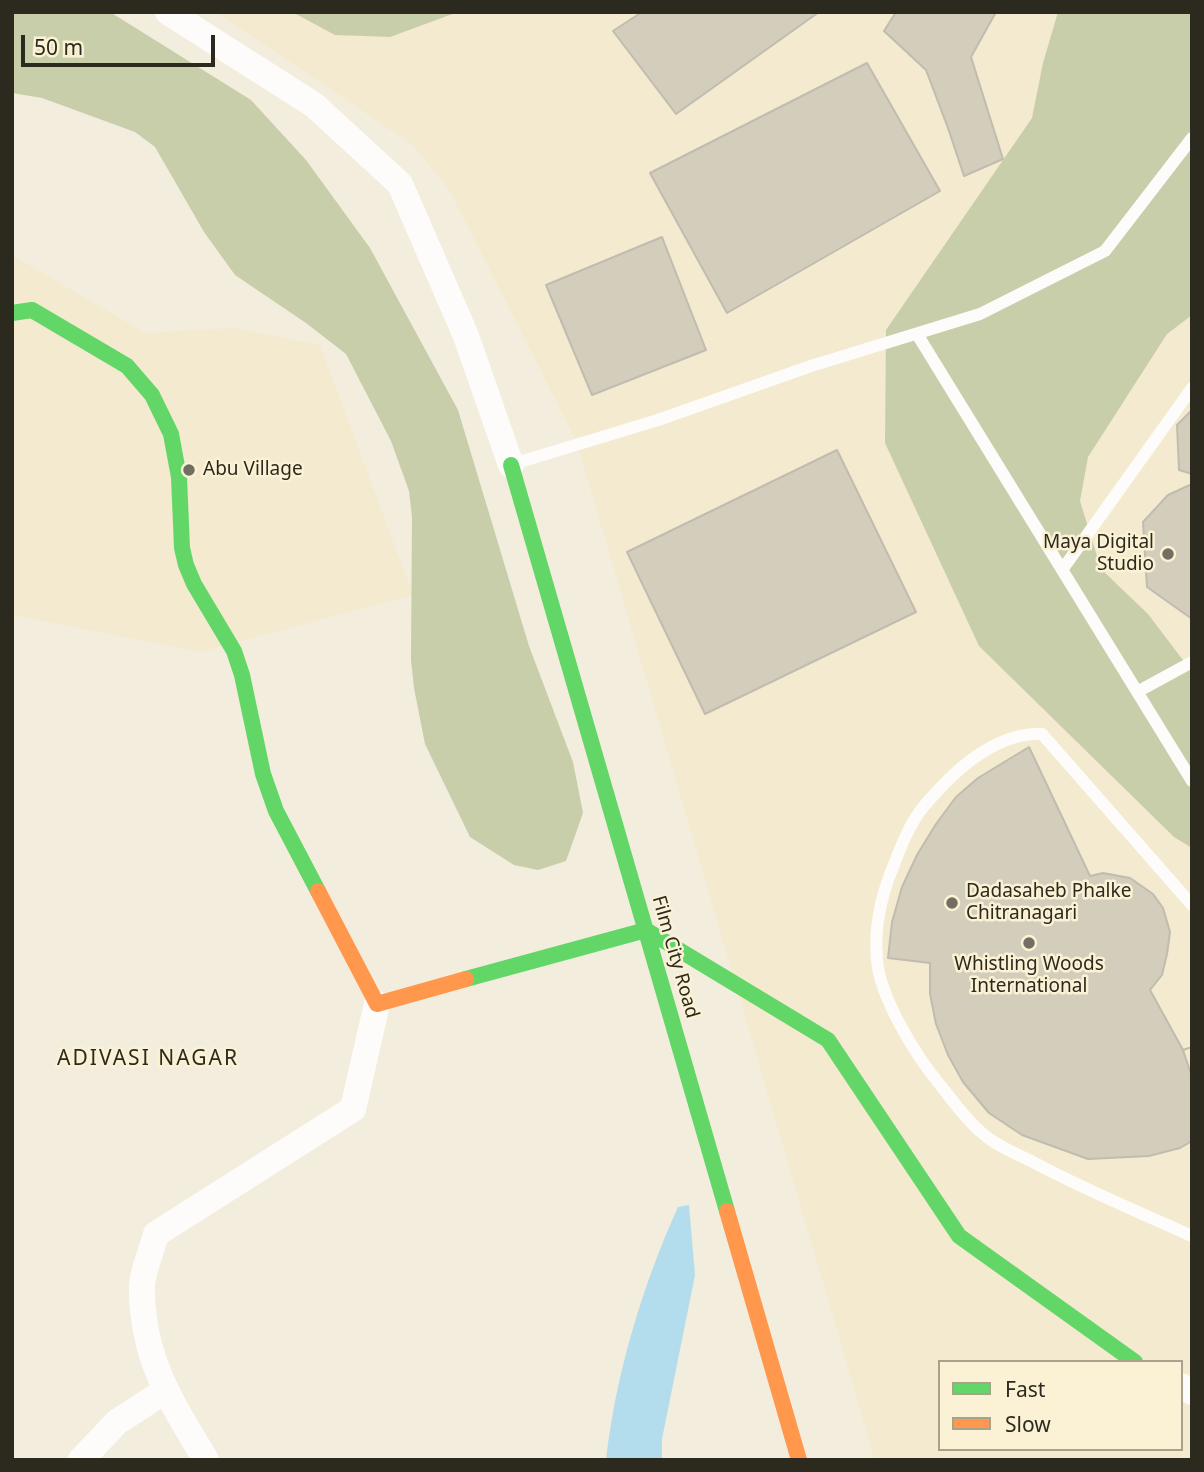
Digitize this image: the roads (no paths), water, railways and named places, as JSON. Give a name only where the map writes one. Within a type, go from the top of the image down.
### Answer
[{"type":"street","points":[[167,12],[314,105],[400,184],[466,336],[511,465]]},
{"type":"street","points":[[12,313],[32,310],[127,366],[152,395],[172,434],[179,477],[182,548],[186,565],[194,584],[234,651],[243,675],[263,774],[276,811],[377,1004],[353,1109],[156,1234],[142,1283],[146,1339],[165,1391],[205,1460]]},
{"type":"street","name":"Film City Road","points":[[511,465],[799,1460]]},
{"type":"street","points":[[377,1004],[646,930],[828,1040],[959,1236],[1132,1360]]},
{"type":"street","points":[[81,1460],[117,1422],[165,1391]]},
{"type":"lane","points":[[511,465],[658,419],[811,366],[980,314],[1105,251],[1192,138]]},
{"type":"lane","points":[[917,334],[1192,781]]},
{"type":"lane","points":[[1062,570],[1192,388]]},
{"type":"lane","points":[[1138,692],[1192,662]]},
{"type":"lane","points":[[1192,905],[1042,734],[1024,733],[996,745],[970,762],[943,783],[920,811],[902,843],[885,887],[877,925],[877,962],[888,999],[906,1035],[925,1066],[957,1107],[989,1139],[1065,1179],[1192,1236]]},
{"type":"water","points":[[689,1205],[695,1275],[662,1439],[662,1460],[606,1460],[616,1395],[642,1299],[678,1207]]},
{"type":"place","name":"Abu Village","points":[[189,470]]},
{"type":"place","name":"Maya Digital Studio","points":[[1168,554]]},
{"type":"place","name":"Dadasaheb Phalke Chitranagari","points":[[952,903]]},
{"type":"place","name":"Whistling Woods International","points":[[1029,943]]},
{"type":"district","name":"ADIVASI NAGAR","points":[[148,1059]]}]
